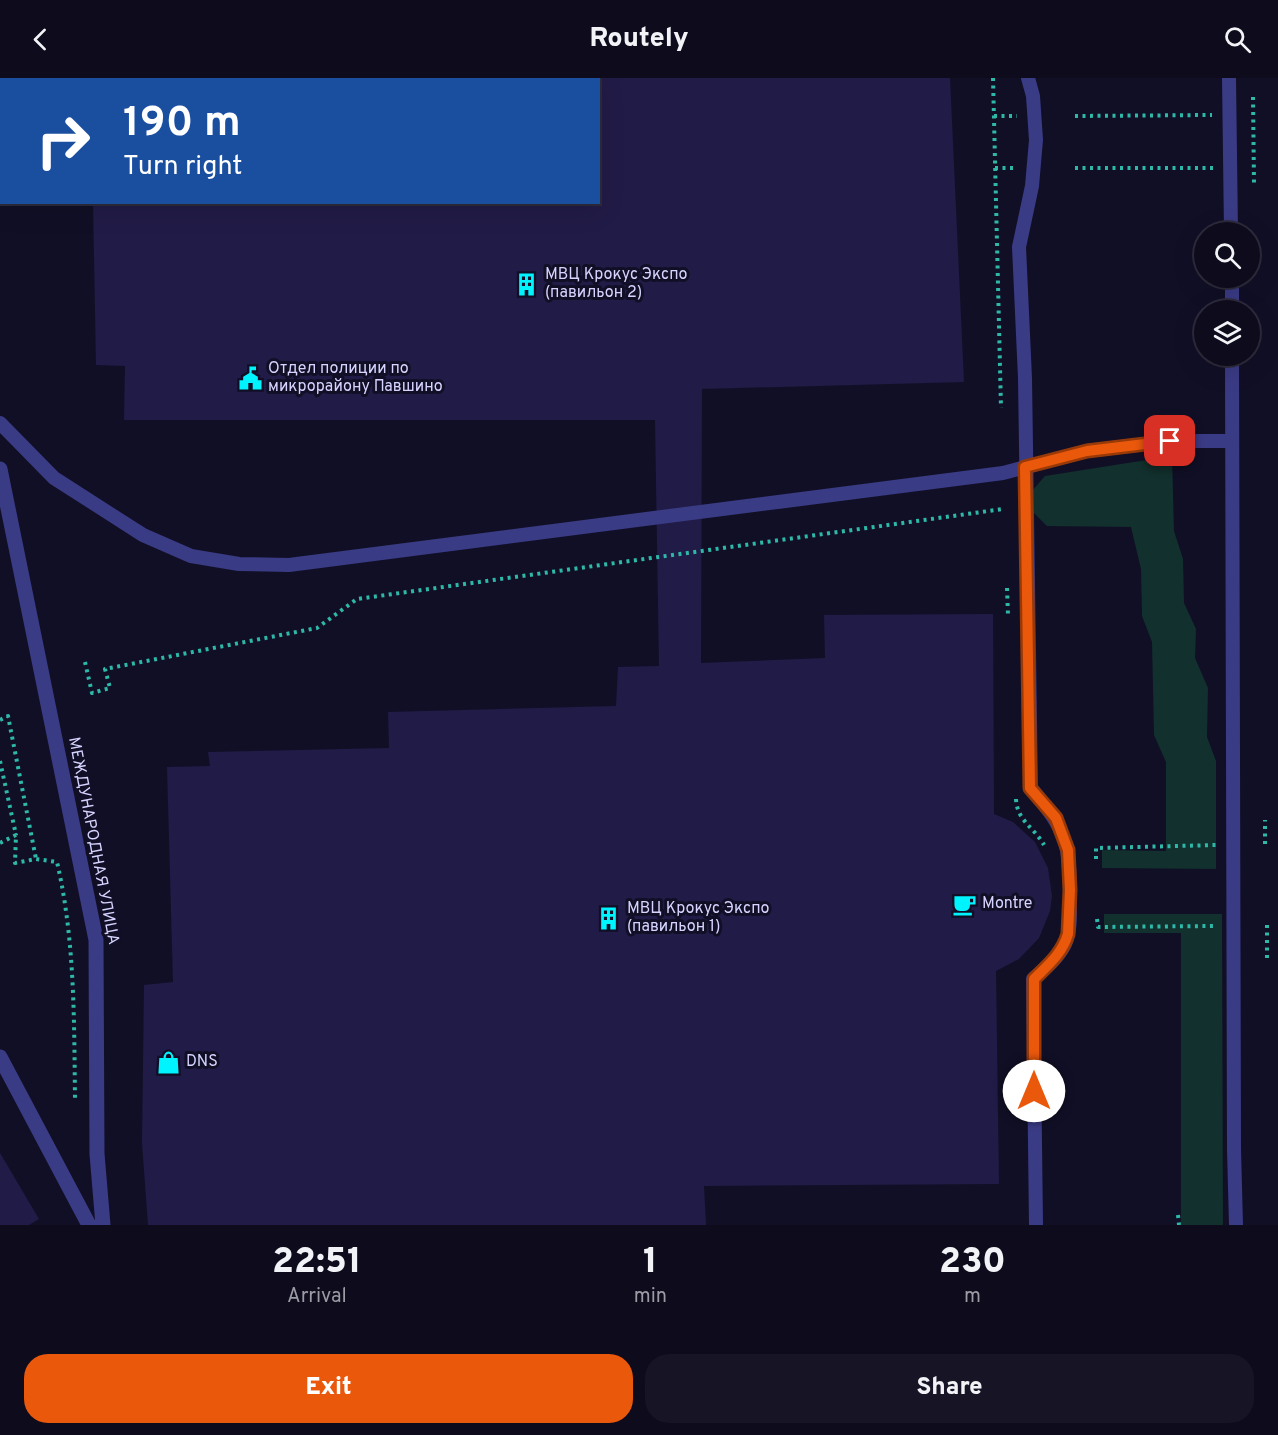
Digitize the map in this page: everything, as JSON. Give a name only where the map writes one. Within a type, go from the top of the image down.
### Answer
[{"type":"street","name":"МЕЖДУНАРОДНАЯ УЛИЦА","points":[[0,469],[96,940],[97,1154],[103,1225]]},
{"type":"street","points":[[0,1057],[89,1225]]},
{"type":"lane","points":[[1028,78],[1033,96],[1036,140],[1032,186],[1019,248],[1025,378],[1030,788],[1056,818],[1068,850],[1070,870],[1070,921],[1064,945],[1054,961],[1034,979],[1036,1225]]},
{"type":"lane","points":[[1229,78],[1231,222]]},
{"type":"lane","points":[[1232,366],[1236,1225]]},
{"type":"lane","points":[[0,423],[54,478],[143,535],[191,556],[239,564],[289,565],[1002,473],[1099,449],[1170,441],[1232,441]]},
{"type":"path","points":[[993,78],[1001,408]]},
{"type":"path","points":[[1253,96],[1254,184]]},
{"type":"path","points":[[1075,116],[1214,115]]},
{"type":"path","points":[[994,116],[1024,116]]},
{"type":"path","points":[[995,168],[1024,168]]},
{"type":"path","points":[[1075,168],[1213,168]]},
{"type":"path","points":[[85,662],[92,693],[110,688],[105,669],[317,628],[357,599],[1003,509]]},
{"type":"path","points":[[1006,588],[1008,623]]},
{"type":"path","points":[[0,720],[8,716],[36,859]]},
{"type":"path","points":[[0,761],[16,835],[15,863],[36,859],[57,862],[66,903],[74,1018],[75,1110]]},
{"type":"path","points":[[1016,798],[1017,810],[1022,821],[1041,839],[1050,853]]},
{"type":"path","points":[[1265,820],[1265,844]]},
{"type":"path","points":[[0,843],[16,835]]},
{"type":"path","points":[[1096,859],[1096,848],[1218,845]]},
{"type":"path","points":[[1097,919],[1098,927],[1218,926]]},
{"type":"path","points":[[1267,926],[1267,960]]},
{"type":"path","points":[[1178,1215],[1179,1225]]},
{"type":"green space","points":[[1172,456],[1174,531],[1183,559],[1184,603],[1196,629],[1195,658],[1208,688],[1207,737],[1216,761],[1216,869],[1102,868],[1102,850],[1166,851],[1166,762],[1154,735],[1152,642],[1142,616],[1141,569],[1131,527],[1047,526],[1032,511],[1032,491],[1045,476]]},
{"type":"green space","points":[[1104,914],[1222,914],[1223,1225],[1181,1225],[1181,933],[1104,933]]},
{"type":"building","name":"МВЦ Крокус Экспо (павильон 1)","points":[[600,78],[950,78],[964,382],[702,389],[701,663],[825,658],[824,615],[993,614],[994,814],[1013,822],[1035,842],[1048,868],[1052,896],[1050,911],[1039,938],[1019,959],[996,971],[999,1184],[704,1186],[706,1225],[148,1225],[142,1143],[144,985],[173,982],[167,767],[210,766],[208,752],[389,748],[388,712],[616,706],[618,667],[659,666],[655,420],[124,420],[125,366],[96,365],[93,204],[600,204]]},
{"type":"building","points":[[0,1153],[39,1219],[29,1225],[0,1225]]},
{"type":"place","name":"МВЦ Крокус Экспо (павильон 2)","points":[[527,284]]},
{"type":"place","name":"Отдел полиции по микрорайону Павшино","points":[[250,378]]},
{"type":"place","name":"Montre","points":[[964,904]]},
{"type":"place","name":"МВЦ Крокус Экспо (павильон 1)","points":[[609,918]]},
{"type":"place","name":"DNS","points":[[168,1062]]},
{"type":"route","points":[[1034,1091],[1034,979],[1054,961],[1068,934],[1070,860],[1056,818],[1030,788],[1025,467],[1087,451],[1170,441]]}]
